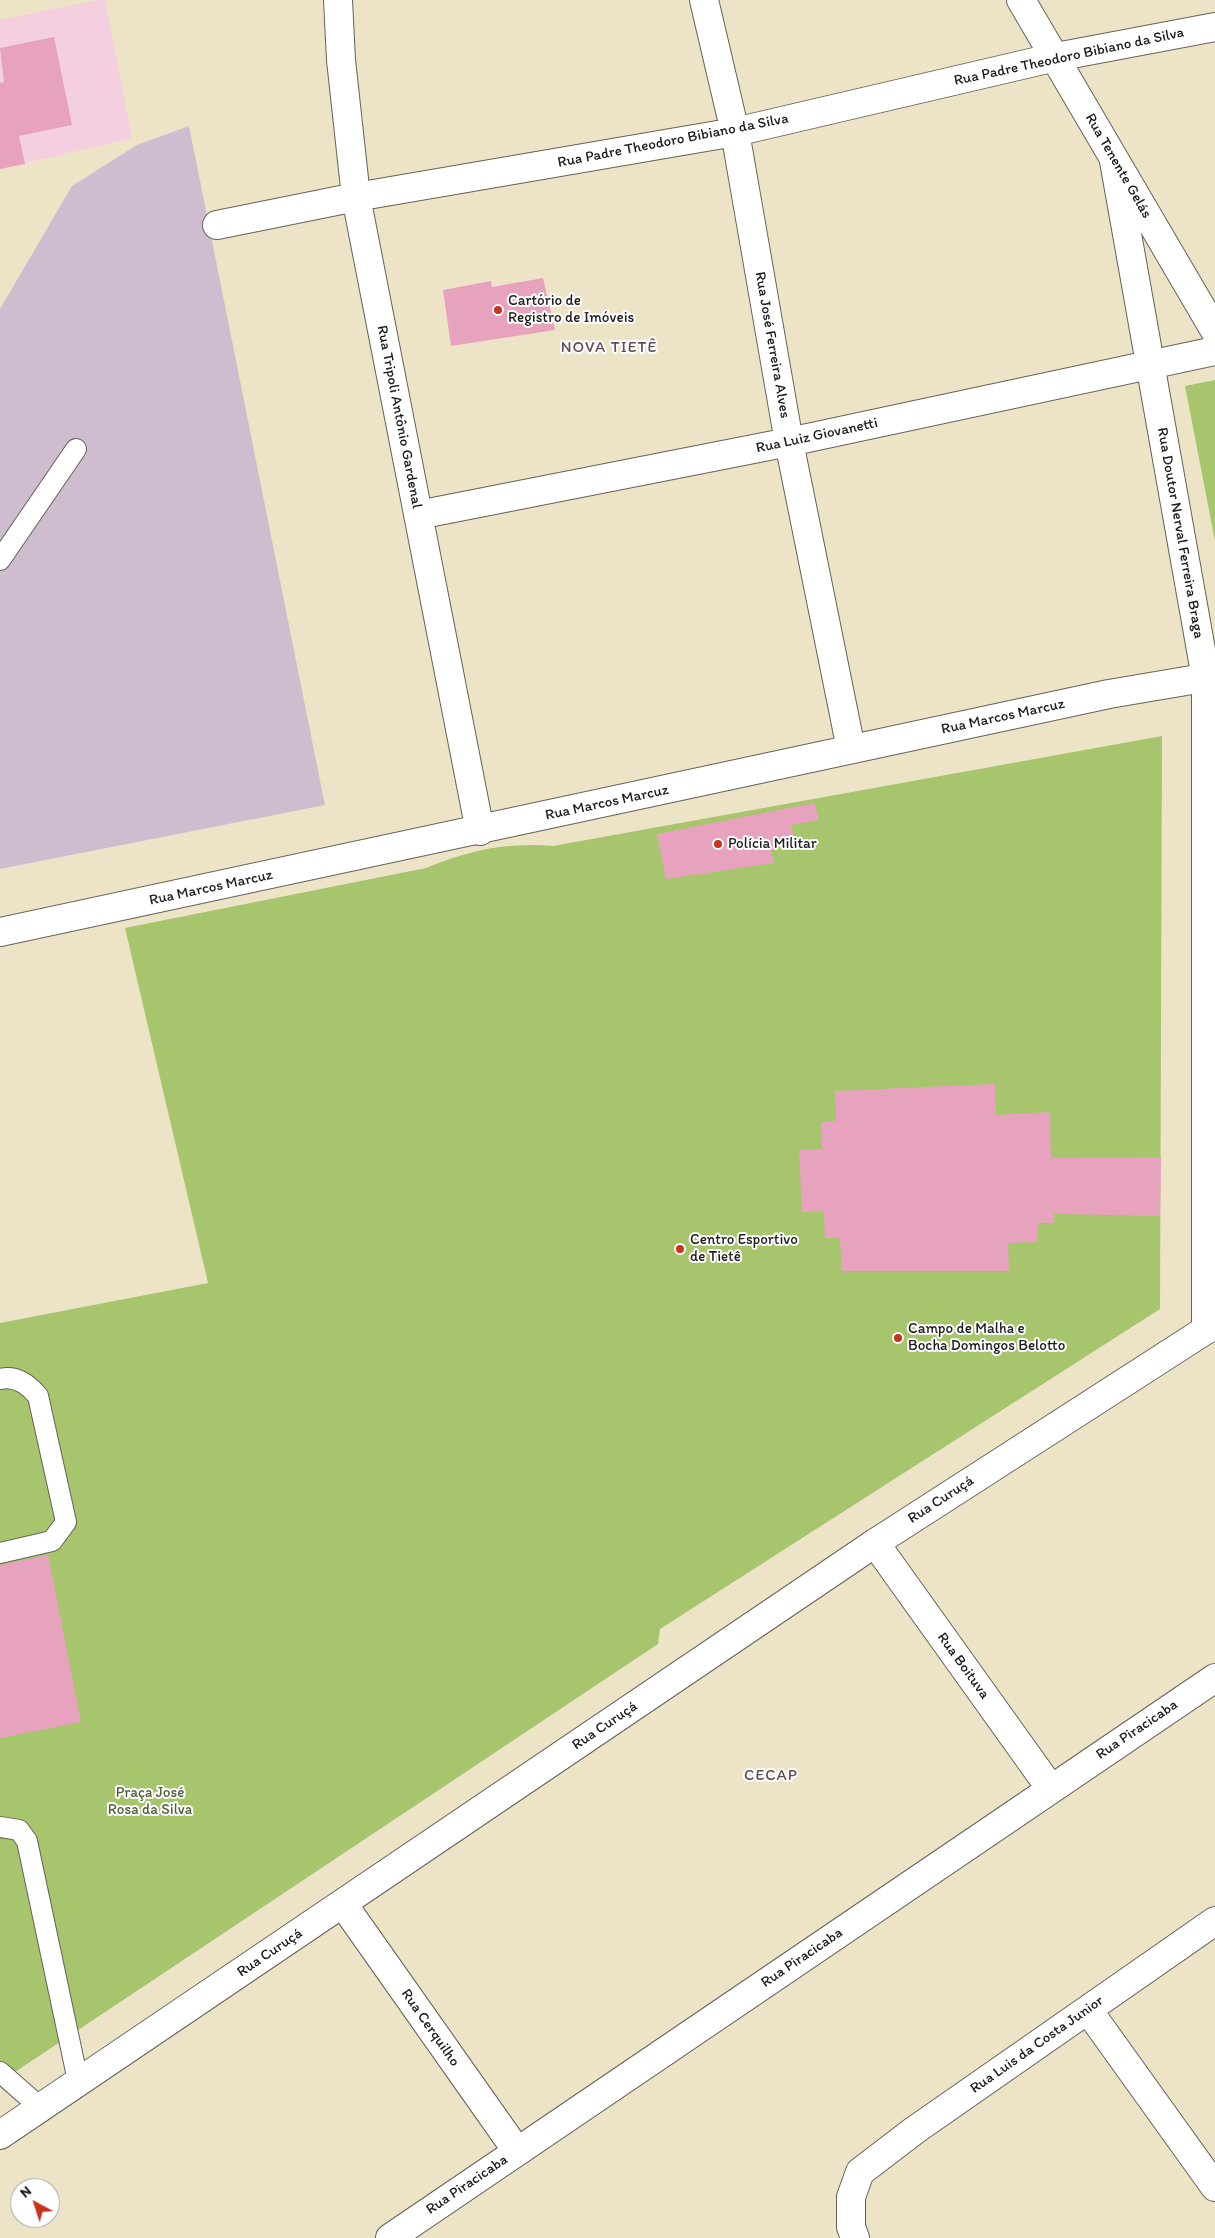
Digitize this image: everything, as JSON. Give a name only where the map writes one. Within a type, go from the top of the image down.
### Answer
[{"type":"street","name":"Rua Tripoli Antônio Gardenal","points":[[338,0],[341,60],[356,197],[480,831]]},
{"type":"street","name":"Rua José Ferreira Alves","points":[[704,0],[735,132],[789,442],[851,749]]},
{"type":"street","name":"Rua Tenente Gelás","points":[[1021,0],[1215,331]]},
{"type":"street","name":"Rua Padre Theodoro Bibiano da Silva","points":[[217,225],[356,197],[735,132],[1056,57],[1215,27]]},
{"type":"street","name":"Rua Doutor Nerval Ferreira Braga","points":[[1114,161],[1210,677],[1211,1327]]},
{"type":"street","name":"Rua Luiz Giovanetti","points":[[418,515],[789,442],[1215,351]]},
{"type":"street","name":"Rua Marcos Marcuz","points":[[0,932],[480,831],[1108,694],[1210,677]]},
{"type":"street","name":"Rua Curuçá","points":[[0,2135],[875,1543],[1211,1327]]},
{"type":"street","name":"Rua Boituva","points":[[875,1543],[1051,1789]]},
{"type":"street","name":"Rua Piracicaba","points":[[390,2238],[1215,1678]]},
{"type":"street","name":"Rua Cerquilho","points":[[343,1904],[517,2151]]},
{"type":"street","name":"Rua Luis da Costa Junior","points":[[855,2238],[851,2227],[851,2197],[860,2172],[916,2130],[1215,1921]]},
{"type":"street","points":[[1088,2010],[1215,2187]]},
{"type":"lane","points":[[0,560],[76,449]]},
{"type":"lane","points":[[0,1379],[18,1380],[29,1384],[38,1396],[66,1522],[52,1541],[0,1553]]},
{"type":"lane","points":[[0,1827],[19,1830],[27,1841],[78,2081]]},
{"type":"lane","points":[[0,2072],[41,2108]]},
{"type":"shaded area","points":[[105,0],[132,138],[0,169],[0,20]]},
{"type":"shaded area","points":[[189,126],[325,805],[0,869],[0,309],[72,186],[137,145]]},
{"type":"green space","points":[[1215,380],[1215,541],[1185,386]]},
{"type":"green space","name":"Centro Esportivo de Tietê","points":[[1162,736],[1160,1309],[660,1629],[658,1644],[0,2082],[0,1323],[208,1283],[125,928],[426,868],[458,856],[504,846],[553,846]]},
{"type":"building","points":[[54,37],[72,125],[19,136],[25,164],[0,169],[0,83],[4,82],[0,48]]},
{"type":"building","name":"Cartório de Registro de Imóveis","points":[[543,278],[555,330],[451,346],[443,290],[491,281],[492,287]]},
{"type":"building","name":"Polícia Militar","points":[[814,803],[819,820],[791,825],[794,837],[776,840],[778,848],[771,850],[774,863],[666,879],[657,834]]},
{"type":"building","points":[[995,1084],[996,1115],[1050,1112],[1051,1158],[1161,1157],[1160,1216],[1054,1214],[1054,1223],[1038,1223],[1038,1242],[1008,1243],[1009,1271],[842,1271],[840,1238],[825,1238],[824,1211],[802,1212],[799,1150],[822,1149],[821,1122],[836,1121],[835,1091]]},
{"type":"building","points":[[48,1555],[81,1722],[0,1738],[0,1565]]},
{"type":"place","name":"Cartório de Registro de Imóveis","points":[[498,310]]},
{"type":"place","name":"Polícia Militar","points":[[718,844]]},
{"type":"place","name":"Centro Esportivo de Tietê","points":[[680,1249]]},
{"type":"place","name":"Campo de Malha e Bocha Domingos Belotto","points":[[898,1338]]},
{"type":"district","name":"NOVA TIETÊ","points":[[609,348]]},
{"type":"district","name":"CECAP","points":[[771,1776]]},
{"type":"park label","name":"Praça José Rosa da Silva","points":[[150,1802]]}]
